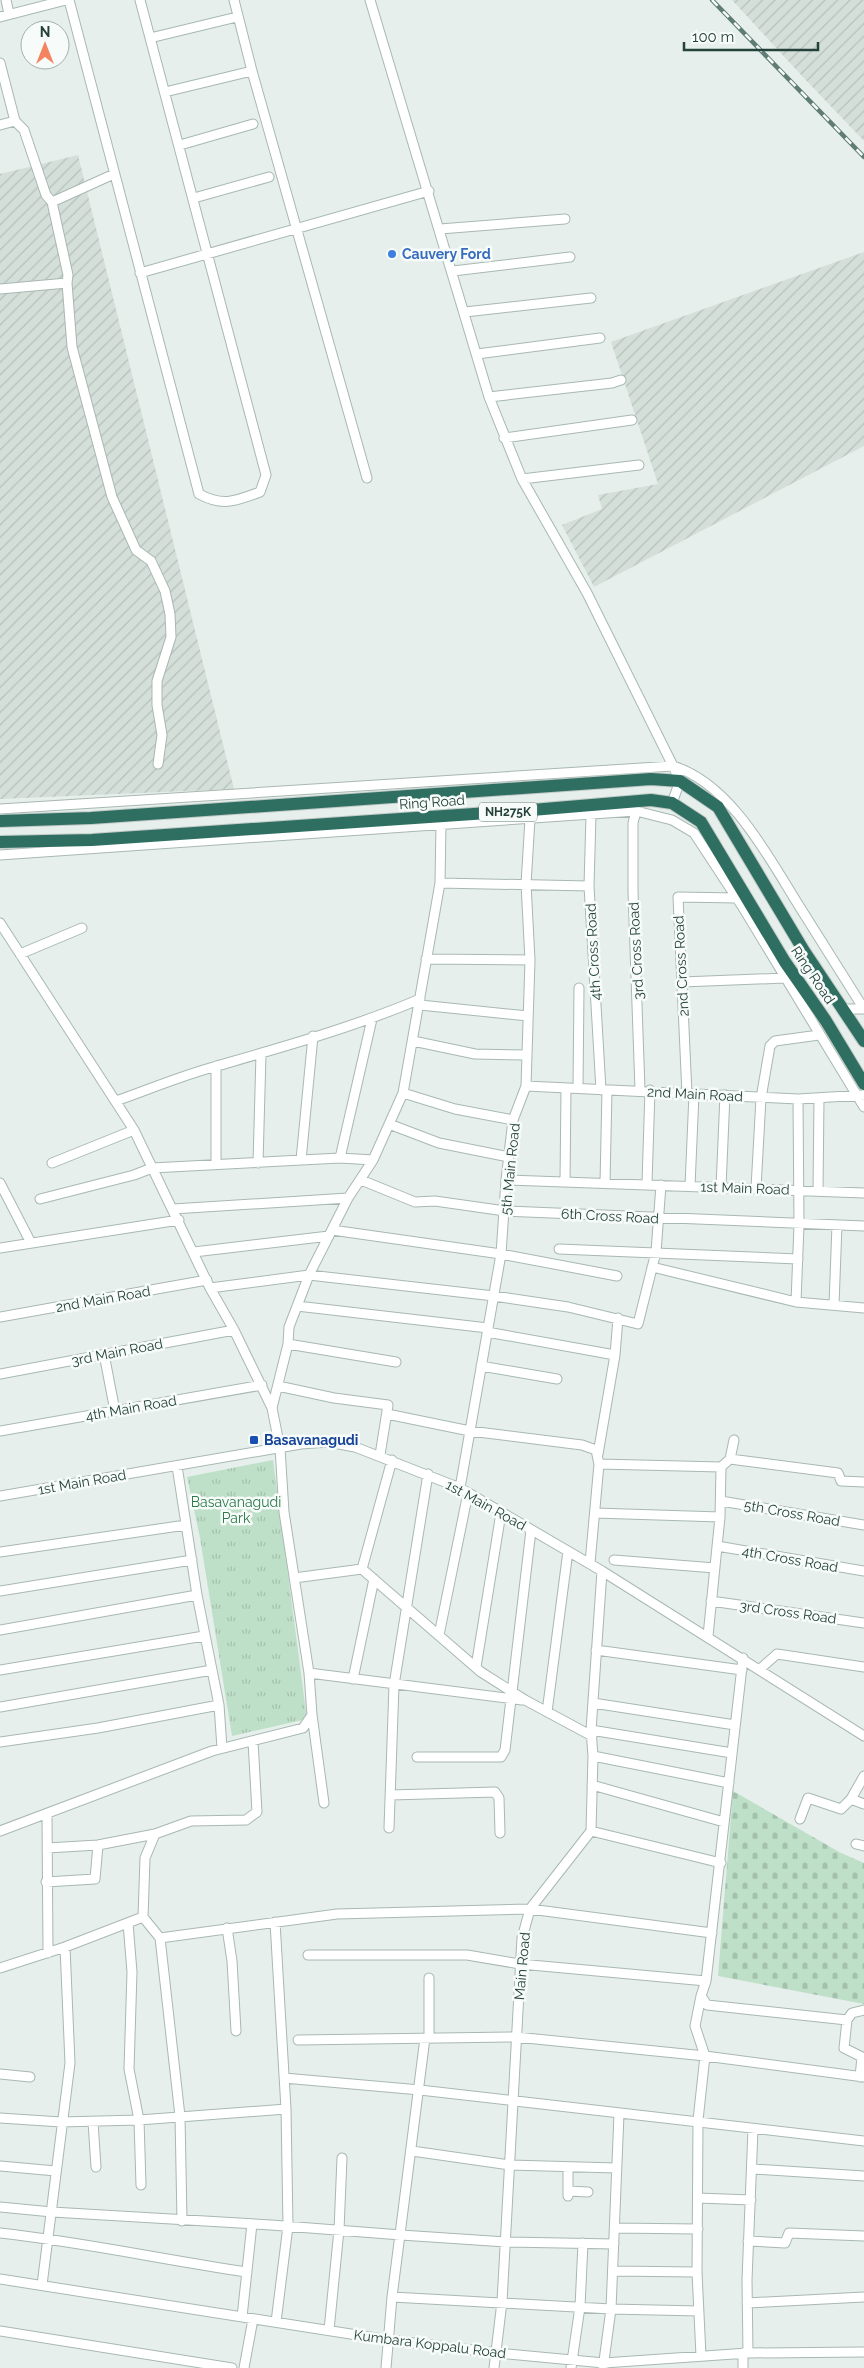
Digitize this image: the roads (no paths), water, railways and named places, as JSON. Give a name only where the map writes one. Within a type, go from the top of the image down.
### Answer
[{"type":"highway","name":"Ring Road","points":[[0,820],[91,818],[651,779],[680,782],[718,807],[804,951],[864,1041]]},
{"type":"highway","name":"Ring Road","points":[[0,842],[92,840],[651,800],[672,803],[701,822],[785,962],[826,1021],[864,1084]]},
{"type":"street","points":[[6,0],[9,14]]},
{"type":"street","points":[[0,17],[68,0],[199,494],[215,503],[240,500],[260,492],[266,475],[140,0]]},
{"type":"street","points":[[234,0],[252,71],[298,228],[367,478]]},
{"type":"street","points":[[370,0],[453,271],[489,397],[504,438],[522,479],[587,593],[673,766],[680,782],[672,803]]},
{"type":"street","points":[[150,38],[237,17]]},
{"type":"street","points":[[0,63],[15,120],[24,130],[46,194],[52,202],[64,247],[68,275],[72,347],[112,497],[136,550],[151,560],[165,591],[170,614],[171,638],[157,681],[157,704],[162,735],[158,764]]},
{"type":"street","points":[[165,92],[252,71]]},
{"type":"street","points":[[0,125],[15,120]]},
{"type":"street","points":[[180,146],[253,124]]},
{"type":"street","points":[[52,202],[114,174]]},
{"type":"street","points":[[194,198],[268,177]]},
{"type":"street","points":[[140,273],[209,255],[429,191]]},
{"type":"street","points":[[440,229],[565,219]]},
{"type":"street","points":[[453,271],[570,257]]},
{"type":"street","points":[[0,289],[67,282]]},
{"type":"street","points":[[465,312],[591,298]]},
{"type":"street","points":[[476,354],[600,338]]},
{"type":"street","points":[[489,397],[622,380]]},
{"type":"street","points":[[504,438],[632,420]]},
{"type":"street","points":[[522,479],[639,465]]},
{"type":"street","points":[[0,809],[673,766],[686,770],[705,782],[744,822],[864,1009]]},
{"type":"street","points":[[0,855],[235,841],[441,824],[636,811],[672,820],[694,833],[737,898],[819,1035],[860,1095],[864,1107]]},
{"type":"street","name":"3rd Cross Road","points":[[636,811],[633,823],[633,891],[640,1090]]},
{"type":"street","name":"4th Cross Road","points":[[591,815],[589,886],[604,1090],[605,1183]]},
{"type":"street","name":"5th Main Road","points":[[460,1488],[501,1254],[506,1211],[506,1180],[513,1120],[526,1086],[530,960],[526,884],[530,819]]},
{"type":"street","points":[[272,1408],[288,1344],[289,1327],[309,1275],[348,1198],[372,1160],[403,1093],[414,1041],[440,883],[441,824]]},
{"type":"street","points":[[440,883],[589,886]]},
{"type":"street","name":"2nd Cross Road","points":[[690,1186],[690,1094],[678,897],[737,898]]},
{"type":"street","points":[[0,923],[134,1130],[179,1220],[208,1284],[234,1330],[272,1408],[280,1448],[284,1512],[309,1673],[312,1715],[324,1803]]},
{"type":"street","points":[[20,954],[82,928]]},
{"type":"street","points":[[426,959],[530,960]]},
{"type":"street","points":[[682,982],[784,978]]},
{"type":"street","points":[[578,988],[578,1088]]},
{"type":"street","points":[[116,1100],[216,1066],[261,1054],[420,1002],[528,1016]]},
{"type":"street","points":[[844,1009],[864,1009]]},
{"type":"street","points":[[340,1158],[372,1019]]},
{"type":"street","points":[[756,1188],[761,1098],[770,1046],[775,1041],[819,1035]]},
{"type":"street","points":[[301,1160],[312,1036]]},
{"type":"street","points":[[414,1041],[475,1054],[527,1055]]},
{"type":"street","points":[[258,1163],[261,1054]]},
{"type":"street","points":[[216,1066],[216,1164]]},
{"type":"street","name":"2nd Main Road","points":[[526,1086],[650,1090],[690,1094],[798,1099],[860,1095]]},
{"type":"street","points":[[565,1182],[566,1088]]},
{"type":"street","points":[[647,1183],[650,1090]]},
{"type":"street","points":[[403,1093],[455,1109],[513,1120]]},
{"type":"street","points":[[721,1188],[725,1095]]},
{"type":"street","points":[[818,1191],[819,1098]]},
{"type":"street","points":[[796,1302],[799,1225],[798,1099]]},
{"type":"street","points":[[390,1124],[439,1143],[509,1157]]},
{"type":"street","points":[[52,1163],[134,1130]]},
{"type":"street","points":[[40,1199],[134,1175],[152,1168],[340,1158],[372,1160]]},
{"type":"street","name":"6th Cross Road","points":[[361,1180],[415,1202],[435,1200],[506,1211],[799,1225],[864,1226]]},
{"type":"street","name":"1st Main Road","points":[[506,1180],[647,1183],[721,1188],[864,1193]]},
{"type":"street","points":[[0,1183],[31,1244]]},
{"type":"street","points":[[661,1185],[656,1252],[652,1267],[796,1302],[864,1308]]},
{"type":"street","points":[[173,1209],[348,1198]]},
{"type":"street","points":[[0,1248],[179,1220]]},
{"type":"street","points":[[834,1305],[837,1226]]},
{"type":"street","points":[[194,1252],[330,1233],[501,1254],[617,1276]]},
{"type":"street","points":[[559,1249],[798,1259]]},
{"type":"street","name":"2nd Main Road","points":[[0,1317],[208,1284],[309,1275],[494,1296],[618,1318],[638,1324],[652,1267]]},
{"type":"street","points":[[297,1306],[488,1330],[615,1355]]},
{"type":"street","points":[[590,1563],[599,1464],[598,1454],[615,1355],[618,1318]]},
{"type":"street","name":"3rd Main Road","points":[[0,1374],[234,1330]]},
{"type":"street","points":[[288,1344],[396,1362]]},
{"type":"street","points":[[104,1354],[114,1411]]},
{"type":"street","points":[[481,1366],[557,1379]]},
{"type":"street","name":"4th Main Road","points":[[0,1431],[262,1385]]},
{"type":"street","points":[[278,1386],[334,1398],[388,1405],[380,1455]]},
{"type":"street","points":[[387,1414],[470,1431],[582,1445],[596,1450],[598,1454]]},
{"type":"street","points":[[599,1464],[721,1467],[730,1459],[734,1440]]},
{"type":"street","name":"1st Main Road","points":[[0,1496],[280,1448],[328,1442],[356,1447],[460,1488],[590,1563],[864,1736]]},
{"type":"street","points":[[730,1459],[838,1473],[841,1481],[864,1482]]},
{"type":"street","points":[[362,1569],[392,1460]]},
{"type":"street","points":[[177,1466],[204,1636],[219,1705],[222,1748]]},
{"type":"street","points":[[708,1636],[720,1517],[721,1467]]},
{"type":"street","points":[[390,1828],[394,1685],[405,1607],[428,1474]]},
{"type":"street","points":[[439,1635],[468,1493]]},
{"type":"street","name":"5th Cross Road","points":[[720,1501],[864,1525]]},
{"type":"street","points":[[476,1667],[501,1513]]},
{"type":"street","points":[[595,1513],[720,1517]]},
{"type":"street","points":[[0,1552],[186,1525]]},
{"type":"street","points":[[416,1757],[501,1757],[505,1750],[531,1530]]},
{"type":"street","name":"4th Cross Road","points":[[717,1546],[864,1571]]},
{"type":"street","points":[[547,1712],[568,1551]]},
{"type":"street","points":[[0,1592],[192,1560]]},
{"type":"street","points":[[614,1560],[714,1568]]},
{"type":"street","points":[[294,1578],[362,1569],[512,1696]]},
{"type":"street","points":[[602,1571],[593,1703],[591,1831],[721,1863]]},
{"type":"street","points":[[353,1679],[374,1579]]},
{"type":"street","points":[[0,1630],[197,1595]]},
{"type":"street","name":"3rd Cross Road","points":[[712,1601],[864,1623]]},
{"type":"street","points":[[0,1670],[204,1636]]},
{"type":"street","points":[[596,1650],[742,1670]]},
{"type":"street","points":[[760,1669],[777,1654],[864,1667]]},
{"type":"street","points":[[701,2356],[697,2272],[698,2120],[706,2056],[695,2026],[706,1981],[743,1658]]},
{"type":"street","points":[[0,1707],[212,1670]]},
{"type":"street","points":[[309,1673],[394,1685],[512,1696],[525,1700],[592,1733],[732,1753]]},
{"type":"street","points":[[593,1703],[735,1725]]},
{"type":"street","points":[[0,1742],[98,1728],[219,1705]]},
{"type":"street","points":[[0,1831],[222,1748],[303,1728],[312,1715]]},
{"type":"street","points":[[47,1848],[98,1845],[155,1834],[191,1821],[246,1820],[257,1812],[253,1740]]},
{"type":"street","points":[[593,1756],[729,1783]]},
{"type":"street","points":[[800,1818],[808,1798],[841,1809],[851,1799],[864,1776]]},
{"type":"street","points":[[592,1785],[724,1822]]},
{"type":"street","points":[[390,1795],[495,1792],[499,1798],[500,1833]]},
{"type":"street","points":[[851,1799],[864,1804]]},
{"type":"street","points":[[47,1814],[48,1953]]},
{"type":"street","name":"Main Road","points":[[494,2368],[502,2302],[506,2242],[522,1938],[530,1909],[591,1831]]},
{"type":"street","points":[[155,1834],[145,1858],[143,1918],[160,1938],[180,2116],[182,2221]]},
{"type":"street","points":[[46,1882],[95,1879],[98,1845]]},
{"type":"street","points":[[160,1938],[337,1914],[530,1909],[712,1933]]},
{"type":"street","points":[[0,1968],[48,1953],[143,1918]]},
{"type":"street","points":[[275,1922],[286,2109],[288,2226],[276,2322]]},
{"type":"street","points":[[128,1923],[132,1972],[129,2069],[139,2120],[141,2185]]},
{"type":"street","points":[[227,1928],[232,1961],[236,2031]]},
{"type":"street","points":[[42,2285],[61,2122],[70,2063],[65,1947]]},
{"type":"street","points":[[308,1955],[467,1955],[520,1964],[706,1981]]},
{"type":"street","points":[[386,2368],[392,2297],[402,2235],[427,2038],[429,1978]]},
{"type":"street","points":[[701,1996],[707,2004],[847,2020]]},
{"type":"street","points":[[298,2040],[516,2037],[706,2056],[862,2077],[862,2057],[844,2048],[847,2020],[852,2013],[864,2010]]},
{"type":"street","points":[[0,2074],[30,2077]]},
{"type":"street","points":[[284,2078],[420,2090],[619,2114],[698,2120],[753,2129],[864,2141]]},
{"type":"street","points":[[0,2118],[93,2122],[286,2109]]},
{"type":"street","points":[[604,2365],[611,2309],[619,2114]]},
{"type":"street","points":[[93,2122],[96,2167]]},
{"type":"street","points":[[743,2368],[746,2353],[753,2129]]},
{"type":"street","points":[[412,2151],[510,2165],[616,2168]]},
{"type":"street","points":[[329,2330],[339,2230],[342,2158]]},
{"type":"street","points":[[0,2166],[56,2171]]},
{"type":"street","points":[[568,2166],[568,2194],[588,2192]]},
{"type":"street","points":[[753,2169],[864,2176]]},
{"type":"street","points":[[698,2198],[751,2200]]},
{"type":"street","points":[[0,2207],[506,2242],[614,2244]]},
{"type":"street","points":[[242,2317],[252,2224]]},
{"type":"street","points":[[615,2228],[698,2229]]},
{"type":"street","points":[[748,2241],[785,2243],[790,2232],[864,2236]]},
{"type":"street","points":[[0,2233],[48,2238],[130,2251],[154,2259],[247,2272]]},
{"type":"street","points":[[572,2363],[580,2307],[583,2243]]},
{"type":"street","points":[[613,2271],[697,2272]]},
{"type":"street","name":"Kumbara Koppalu Road","points":[[0,2279],[389,2340],[572,2363],[604,2365],[746,2353],[864,2352]]},
{"type":"street","points":[[392,2297],[611,2309],[699,2311]]},
{"type":"street","points":[[747,2303],[864,2297]]},
{"type":"street","points":[[244,2368],[253,2318]]},
{"type":"street","points":[[0,2331],[232,2368]]},
{"type":"railway","points":[[712,0],[864,157]]},
{"type":"place","name":"Cauvery Ford","points":[[392,254]]},
{"type":"place","name":"Basavanagudi","points":[[254,1440]]},
{"type":"park label","name":"Basavanagudi Park","points":[[236,1510]]}]
